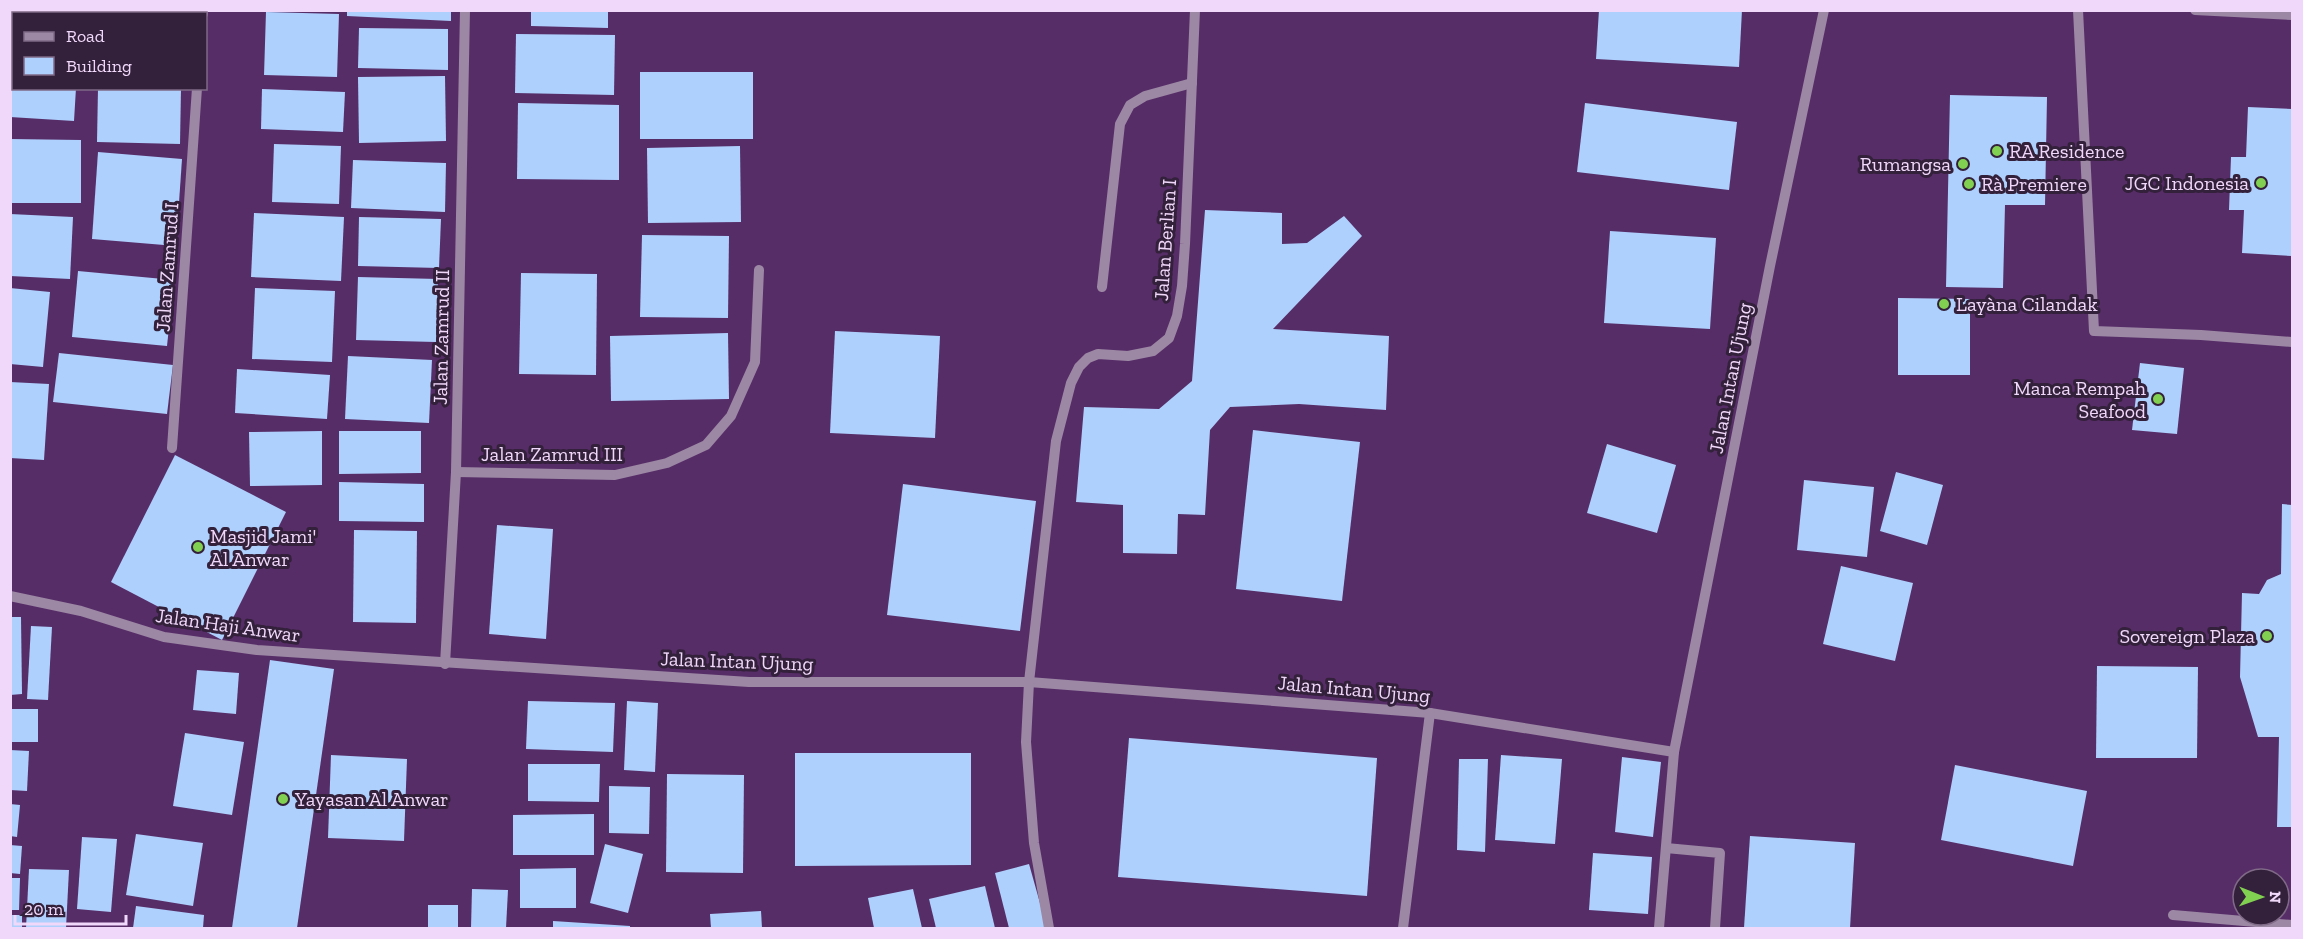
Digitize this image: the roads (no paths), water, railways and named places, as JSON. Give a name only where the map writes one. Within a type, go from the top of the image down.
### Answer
[{"type":"street","name":"Jalan Zamrud II","points":[[445,664],[456,472],[465,10]]},
{"type":"street","name":"Jalan Berlian I","points":[[1029,682],[1056,441],[1071,382],[1079,367],[1088,358],[1098,354],[1128,356],[1153,351],[1169,338],[1177,316],[1182,286],[1195,10]]},
{"type":"street","name":"Jalan Intan Ujung","points":[[1659,928],[1674,752],[1770,266],[1824,10]]},
{"type":"street","points":[[2078,10],[2094,331],[2201,335],[2292,342]]},
{"type":"street","points":[[2195,10],[2292,15]]},
{"type":"street","points":[[1102,287],[1120,124],[1130,105],[1145,96],[1192,83]]},
{"type":"street","name":"Jalan Zamrud I","points":[[172,448],[197,90]]},
{"type":"street","name":"Jalan Zamrud III","points":[[456,472],[615,475],[667,463],[706,445],[731,416],[755,362],[759,270]]},
{"type":"street","name":"Jalan Haji Anwar","points":[[10,596],[81,611],[164,638],[257,650],[445,664]]},
{"type":"street","name":"Jalan Intan Ujung","points":[[445,664],[749,682],[1029,682],[1431,713],[1674,752]]},
{"type":"street","points":[[1029,682],[1026,741],[1034,843],[1049,928]]},
{"type":"street","points":[[1403,928],[1431,713]]},
{"type":"street","points":[[1666,849],[1720,853],[1715,928]]},
{"type":"street","points":[[2173,915],[2292,925]]},
{"type":"place","name":"RA Residence","points":[[1997,151]]},
{"type":"place","name":"Rumangsa","points":[[1963,164]]},
{"type":"place","name":"JGC Indonesia","points":[[2261,183]]},
{"type":"place","name":"Rà Premiere","points":[[1969,184]]},
{"type":"place","name":"Layàna Cilandak","points":[[1944,304]]},
{"type":"place","name":"Manca Rempah Seafood","points":[[2158,399]]},
{"type":"place","name":"Masjid Jami' Al Anwar","points":[[198,547]]},
{"type":"place","name":"Sovereign Plaza","points":[[2267,636]]},
{"type":"place","name":"Yayasan Al Anwar","points":[[283,799]]}]
